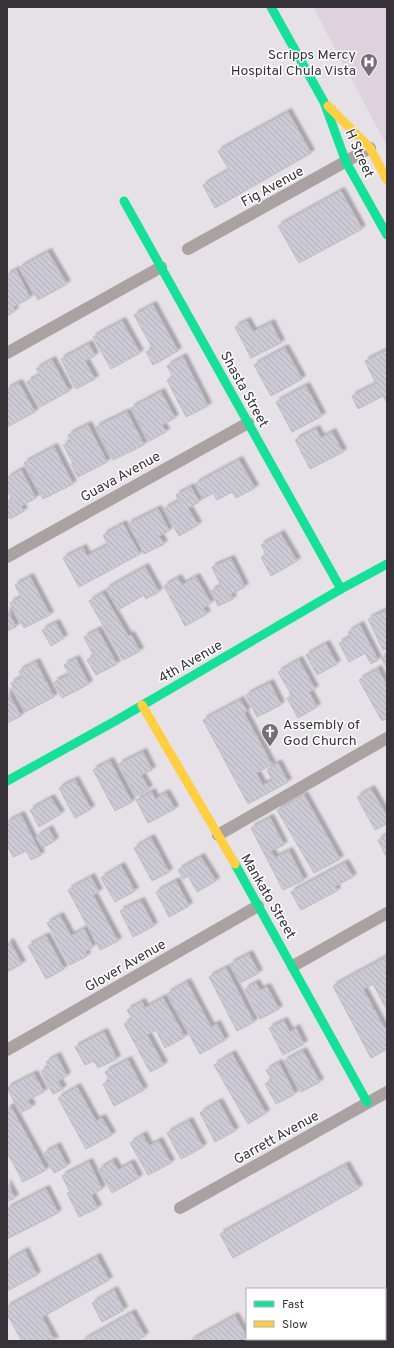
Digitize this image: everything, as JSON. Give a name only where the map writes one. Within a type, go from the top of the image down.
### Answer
[{"type":"street","name":"H Street","points":[[270,7],[324,102],[346,162],[387,235]]},
{"type":"street","name":"H Street","points":[[324,102],[370,148],[387,180]]},
{"type":"street","name":"Fig Avenue","points":[[188,249],[370,148]]},
{"type":"street","name":"Shasta Street","points":[[124,202],[341,589]]},
{"type":"street","points":[[7,353],[161,267]]},
{"type":"street","name":"Guava Avenue","points":[[7,557],[248,423]]},
{"type":"street","name":"4th Avenue","points":[[7,781],[117,720],[341,589],[387,564]]},
{"type":"street","name":"Mankato Street","points":[[142,705],[207,815],[367,1102]]},
{"type":"street","points":[[218,835],[387,738]]},
{"type":"street","name":"Glover Avenue","points":[[7,1050],[258,906]]},
{"type":"street","points":[[292,966],[387,913]]},
{"type":"street","name":"Garrett Avenue","points":[[180,1208],[387,1092]]},
{"type":"shaded area","name":"Scripps Mercy Hospital Chula Vista","points":[[313,7],[387,7],[387,146]]},
{"type":"building","points":[[288,112],[311,153],[215,208],[203,185],[229,170],[218,151]]},
{"type":"building","points":[[341,191],[362,229],[299,263],[278,226]]},
{"type":"building","points":[[48,252],[67,284],[38,300],[19,268]]},
{"type":"building","points":[[16,270],[30,298],[13,307],[15,311],[7,316],[7,275]]},
{"type":"building","points":[[153,305],[178,351],[153,365],[146,352],[153,349],[134,315]]},
{"type":"building","points":[[122,321],[140,353],[111,369],[93,337]]},
{"type":"building","points":[[247,321],[253,332],[271,323],[281,343],[251,358],[235,327]]},
{"type":"building","points":[[89,344],[95,356],[85,361],[95,379],[76,389],[61,359]]},
{"type":"building","points":[[285,348],[302,379],[271,396],[254,365]]},
{"type":"building","points":[[387,350],[387,403],[383,396],[358,409],[352,396],[376,384],[365,361]]},
{"type":"building","points":[[183,357],[208,406],[186,417],[167,380],[173,377],[167,366]]},
{"type":"building","points":[[52,360],[69,391],[40,407],[27,382],[40,375],[36,369]]},
{"type":"building","points":[[19,383],[35,412],[7,427],[7,389]]},
{"type":"building","points":[[306,386],[322,416],[292,432],[276,402]]},
{"type":"building","points":[[161,392],[175,418],[162,425],[166,432],[149,441],[131,408]]},
{"type":"building","points":[[127,412],[144,445],[113,460],[96,427]]},
{"type":"building","points":[[88,425],[107,462],[78,477],[71,464],[73,463],[63,445],[71,441],[68,435]]},
{"type":"building","points":[[316,429],[321,438],[332,432],[343,452],[310,469],[295,440]]},
{"type":"building","points":[[54,447],[73,484],[43,499],[24,463]]},
{"type":"building","points":[[239,460],[255,488],[236,498],[232,492],[217,500],[213,493],[203,499],[195,484]]},
{"type":"building","points":[[21,470],[36,498],[21,506],[24,511],[10,519],[7,514],[7,502],[12,499],[7,490],[7,478]]},
{"type":"building","points":[[191,487],[199,502],[188,508],[198,525],[179,536],[164,509],[179,501],[176,495]]},
{"type":"building","points":[[158,509],[169,531],[159,536],[164,544],[144,554],[128,524]]},
{"type":"building","points":[[123,524],[140,554],[79,587],[63,558],[83,548],[87,556],[108,545],[103,535]]},
{"type":"building","points":[[281,534],[297,561],[271,576],[261,557],[266,554],[261,545]]},
{"type":"building","points":[[231,559],[245,587],[231,594],[233,599],[218,606],[211,591],[221,586],[212,567]]},
{"type":"building","points":[[145,567],[159,592],[146,599],[144,595],[118,610],[106,589]]},
{"type":"building","points":[[30,577],[50,615],[24,628],[10,603],[21,597],[15,585]]},
{"type":"building","points":[[196,577],[211,603],[203,608],[207,614],[185,626],[164,586],[178,578],[182,585]]},
{"type":"building","points":[[103,593],[128,636],[131,635],[140,651],[123,660],[89,601]]},
{"type":"building","points":[[7,610],[16,627],[7,631]]},
{"type":"building","points":[[387,610],[387,648],[383,650],[368,619]]},
{"type":"building","points":[[56,623],[64,638],[51,646],[42,630]]},
{"type":"building","points":[[360,625],[378,660],[371,664],[365,653],[349,662],[339,643],[351,637],[348,632]]},
{"type":"building","points":[[98,630],[117,664],[96,675],[87,660],[94,656],[84,637]]},
{"type":"building","points":[[326,644],[337,664],[317,675],[306,655]]},
{"type":"building","points":[[387,655],[387,668],[381,658]]},
{"type":"building","points":[[76,659],[89,684],[62,698],[54,682],[69,675],[64,665]]},
{"type":"building","points":[[299,660],[315,689],[309,692],[317,707],[298,718],[287,698],[292,696],[278,672]]},
{"type":"building","points":[[36,662],[54,697],[25,712],[11,683],[22,677],[19,671]]},
{"type":"building","points":[[378,669],[387,686],[387,718],[382,721],[359,680]]},
{"type":"building","points":[[270,683],[281,705],[257,717],[246,695]]},
{"type":"building","points":[[7,691],[21,716],[7,723]]},
{"type":"building","points":[[240,700],[247,711],[244,713],[272,765],[256,773],[263,785],[272,780],[267,770],[278,763],[288,782],[248,804],[203,720]]},
{"type":"building","points":[[143,752],[152,770],[141,775],[149,789],[136,796],[119,764]]},
{"type":"building","points":[[110,761],[132,802],[115,811],[93,770]]},
{"type":"building","points":[[75,780],[91,809],[75,818],[59,788]]},
{"type":"building","points":[[371,789],[387,816],[387,824],[375,830],[357,797]]},
{"type":"building","points":[[152,792],[155,799],[166,793],[175,809],[148,823],[136,800]]},
{"type":"building","points":[[304,795],[340,859],[314,873],[277,810]]},
{"type":"building","points":[[51,798],[61,814],[39,827],[30,810]]},
{"type":"building","points":[[21,815],[41,855],[31,860],[26,851],[13,857],[7,845],[7,822]]},
{"type":"building","points":[[270,818],[284,845],[271,851],[275,858],[289,851],[304,880],[283,890],[251,828]]},
{"type":"building","points":[[49,829],[55,841],[42,848],[36,837]]},
{"type":"building","points":[[387,835],[387,858],[378,840]]},
{"type":"building","points":[[151,838],[169,872],[152,881],[134,848]]},
{"type":"building","points":[[201,857],[216,881],[197,892],[188,876],[183,879],[178,870]]},
{"type":"building","points":[[345,863],[353,877],[335,886],[337,891],[301,910],[291,892]]},
{"type":"building","points":[[121,866],[135,891],[115,902],[101,878]]},
{"type":"building","points":[[91,877],[99,892],[93,895],[118,941],[100,950],[68,890]]},
{"type":"building","points":[[176,881],[189,906],[169,917],[156,892]]},
{"type":"building","points":[[141,901],[154,926],[133,937],[120,911]]},
{"type":"building","points":[[60,916],[71,936],[84,929],[93,947],[85,952],[87,956],[70,965],[47,923]]},
{"type":"building","points":[[46,936],[64,969],[46,979],[28,946]]},
{"type":"building","points":[[10,942],[22,964],[7,972],[7,944]]},
{"type":"building","points":[[249,954],[259,973],[240,983],[230,964]]},
{"type":"building","points":[[386,957],[387,1010],[373,984],[363,989],[384,1028],[387,1027],[387,1049],[371,1058],[333,986]]},
{"type":"building","points":[[226,968],[254,1022],[237,1031],[209,977]]},
{"type":"building","points":[[187,982],[211,1027],[217,1024],[225,1040],[200,1054],[167,994]]},
{"type":"building","points":[[256,983],[260,990],[267,987],[279,1009],[260,1019],[245,989]]},
{"type":"building","points":[[163,998],[185,1037],[165,1048],[156,1030],[134,1042],[124,1024],[132,1019],[127,1010],[142,1002],[145,1008]]},
{"type":"building","points":[[284,1021],[290,1032],[296,1028],[304,1044],[283,1055],[269,1028]]},
{"type":"building","points":[[104,1032],[117,1059],[98,1068],[94,1061],[85,1065],[75,1047]]},
{"type":"building","points":[[147,1035],[164,1065],[150,1072],[134,1042]]},
{"type":"building","points":[[303,1051],[320,1082],[301,1092],[284,1061]]},
{"type":"building","points":[[232,1054],[266,1113],[248,1124],[214,1065]]},
{"type":"building","points":[[57,1056],[67,1076],[58,1081],[63,1089],[53,1094],[41,1071],[49,1067],[46,1062]]},
{"type":"building","points":[[128,1060],[144,1090],[114,1106],[103,1084],[110,1081],[105,1072]]},
{"type":"building","points":[[279,1063],[295,1094],[276,1104],[265,1084],[272,1080],[266,1070]]},
{"type":"building","points":[[34,1074],[44,1092],[28,1100],[32,1107],[20,1113],[7,1088]]},
{"type":"building","points":[[77,1087],[96,1121],[102,1118],[112,1135],[86,1149],[58,1098]]},
{"type":"building","points":[[219,1102],[235,1131],[215,1142],[200,1113]]},
{"type":"building","points":[[11,1107],[46,1170],[23,1182],[7,1152],[7,1109]]},
{"type":"building","points":[[189,1121],[203,1147],[181,1159],[167,1133]]},
{"type":"building","points":[[143,1135],[149,1146],[159,1141],[171,1163],[148,1175],[130,1143]]},
{"type":"building","points":[[57,1146],[67,1166],[54,1173],[44,1153]]},
{"type":"building","points":[[113,1161],[118,1170],[131,1163],[139,1178],[112,1193],[99,1169]]},
{"type":"building","points":[[89,1162],[102,1189],[91,1195],[98,1208],[79,1217],[67,1193],[70,1192],[62,1176]]},
{"type":"building","points":[[346,1165],[359,1188],[233,1258],[220,1234]]},
{"type":"building","points":[[7,1183],[15,1198],[7,1202]]},
{"type":"building","points":[[46,1189],[58,1213],[7,1239],[7,1209]]},
{"type":"building","points":[[25,1251],[37,1275],[7,1291],[7,1261]]},
{"type":"building","points":[[97,1257],[109,1280],[42,1317],[55,1341],[22,1341],[7,1314],[7,1307]]},
{"type":"building","points":[[114,1290],[124,1310],[102,1322],[92,1303]]},
{"type":"building","points":[[132,1313],[145,1336],[136,1341],[82,1341]]},
{"type":"building","points":[[235,1316],[246,1335],[246,1338],[240,1341],[190,1341]]},
{"type":"traffic: fast","points":[[271,7],[324,102],[346,162],[387,235]]},
{"type":"traffic: fast","points":[[124,201],[341,589]]},
{"type":"traffic: fast","points":[[7,781],[117,720],[341,589],[387,564]]},
{"type":"traffic: fast","points":[[235,864],[367,1102]]},
{"type":"traffic: slow","points":[[328,106],[370,148],[387,180]]},
{"type":"traffic: slow","points":[[142,705],[235,864]]},
{"type":"place","name":"Scripps Mercy Hospital Chula Vista","points":[[369,77]]},
{"type":"place","name":"Assembly of God Church","points":[[270,747]]}]
